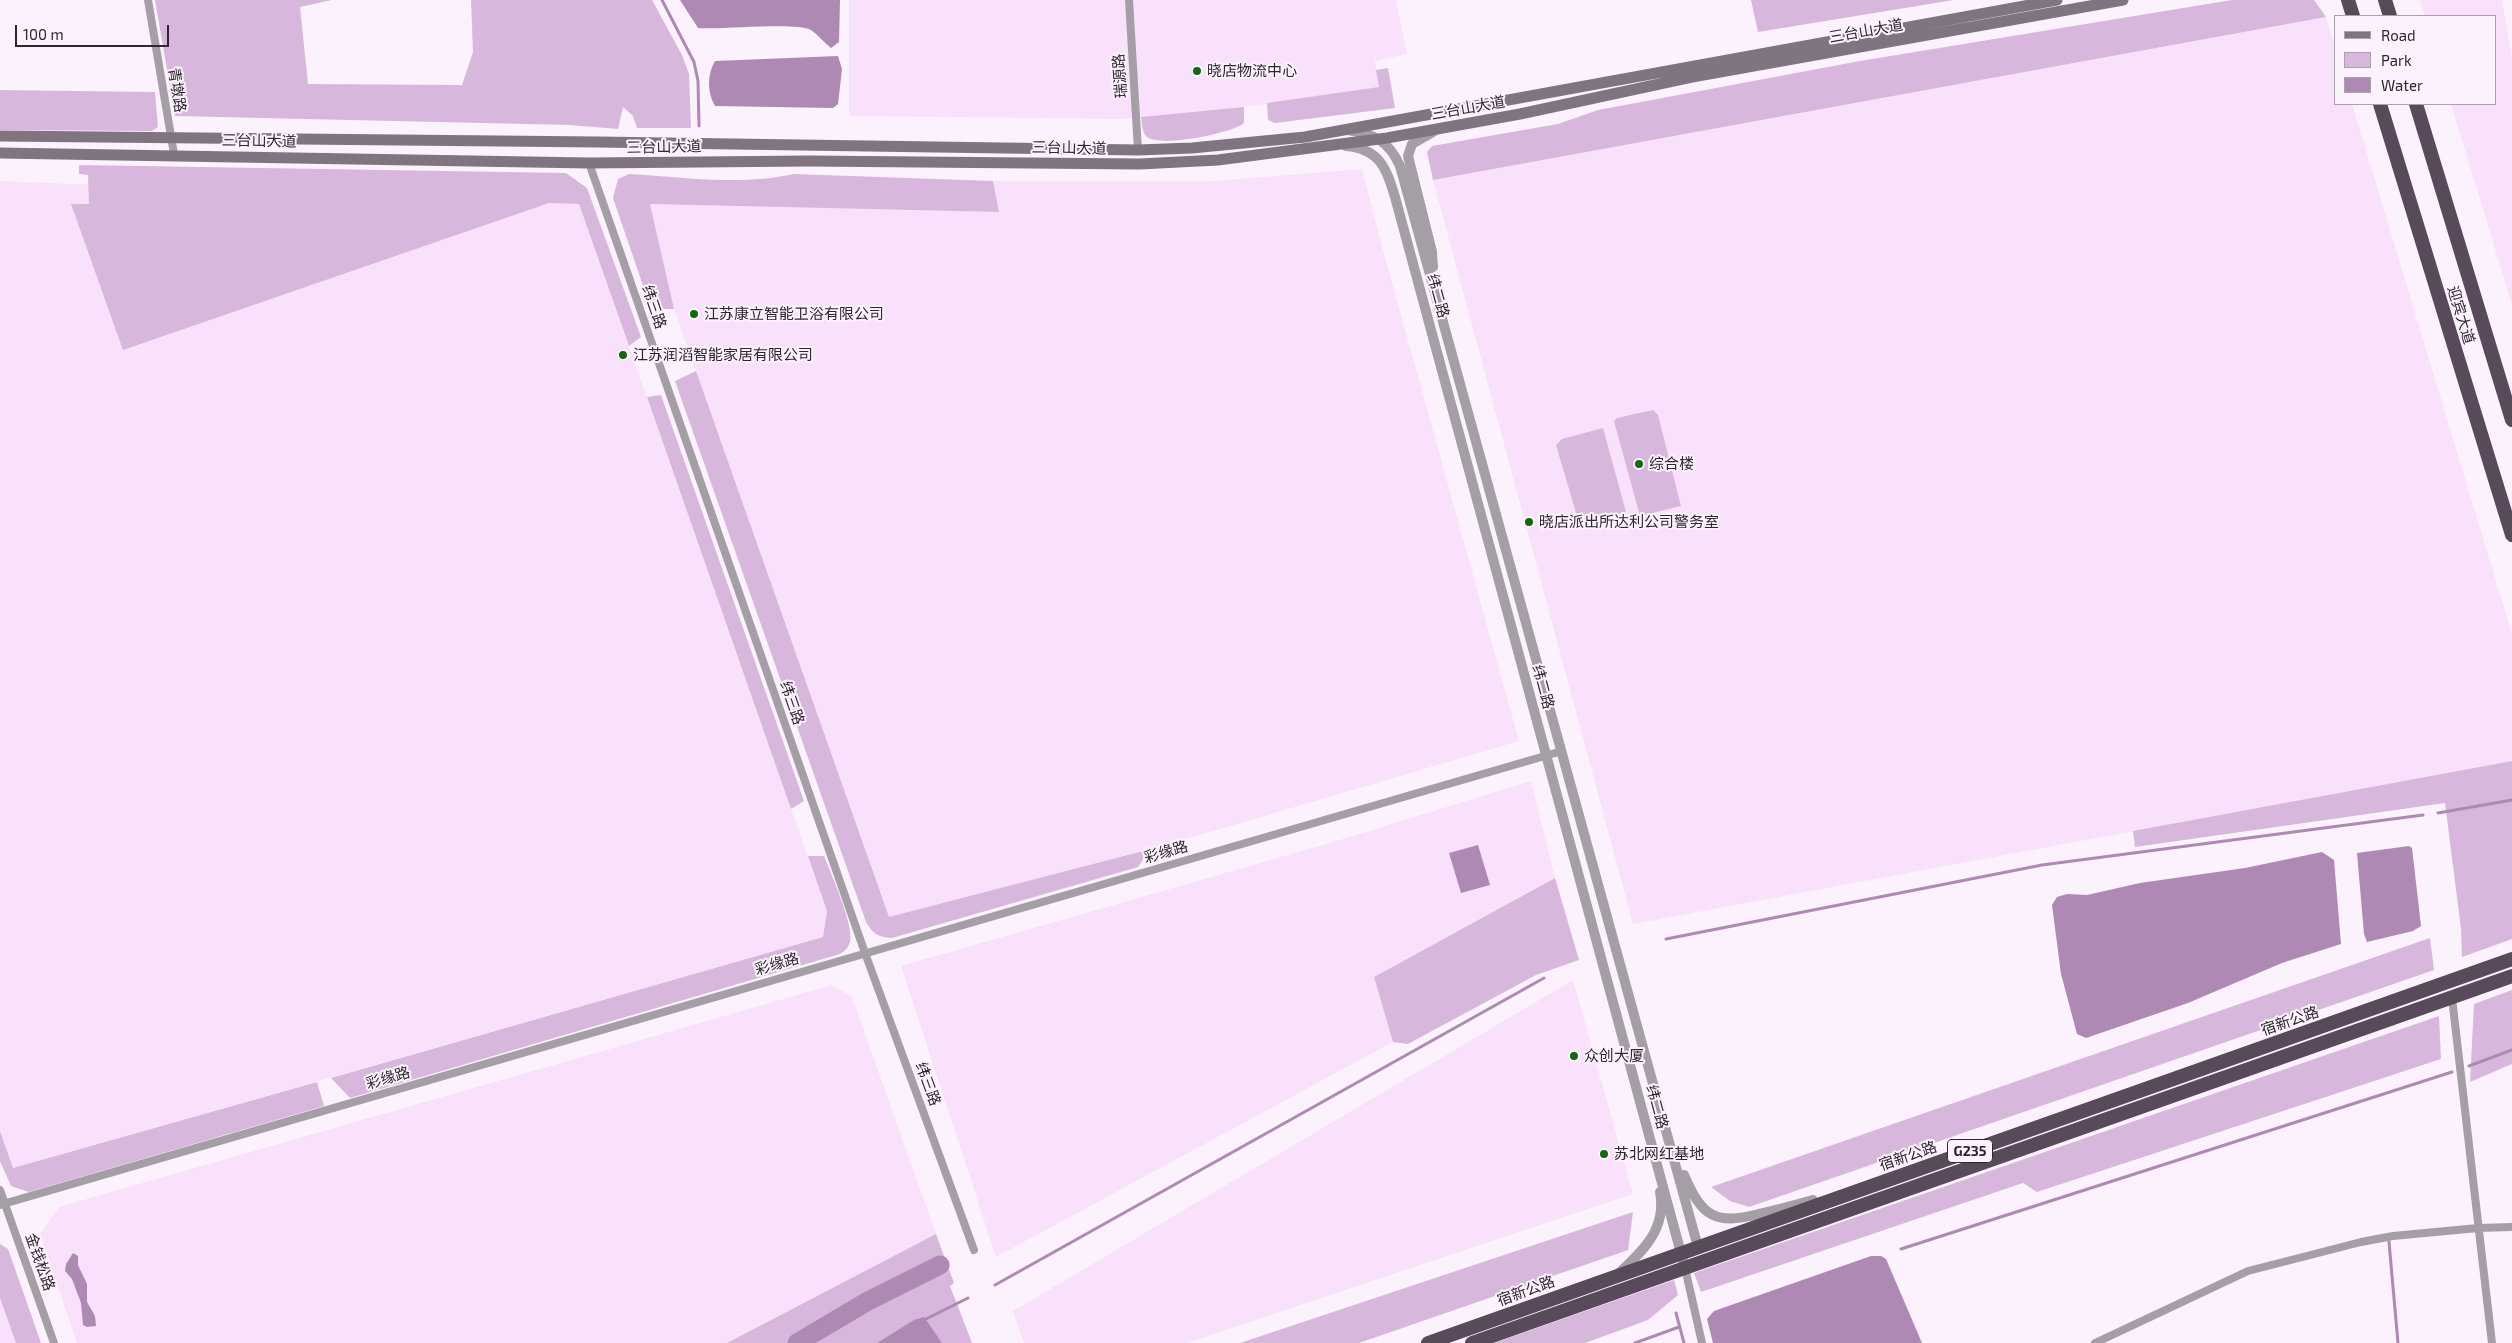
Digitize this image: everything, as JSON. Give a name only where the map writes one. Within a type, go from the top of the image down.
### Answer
[{"type":"highway","points":[[2348,0],[2353,15]]},
{"type":"highway","points":[[2385,0],[2390,15]]},
{"type":"highway","name":"迎宾大道","points":[[2380,105],[2512,535]]},
{"type":"highway","name":"迎宾大道","points":[[2416,105],[2512,420]]},
{"type":"highway","name":"宿新公路","points":[[1428,1343],[2512,959]]},
{"type":"highway","name":"宿新公路","points":[[1472,1343],[2512,976]]},
{"type":"main road","name":"三台山大道","points":[[0,136],[1138,150],[1230,144],[1305,137],[1346,130],[2057,0]]},
{"type":"main road","name":"三台山大道","points":[[0,153],[174,154],[589,163],[810,161],[1140,164],[1218,160],[1378,140],[1520,114],[1692,77],[2123,0]]},
{"type":"street","name":"青墩路","points":[[148,0],[174,154]]},
{"type":"street","name":"瑞源路","points":[[1129,0],[1138,150]]},
{"type":"street","points":[[1435,290],[1432,252],[1408,156],[1412,144],[1439,129]]},
{"type":"street","name":"纬二路","points":[[1346,130],[1362,132],[1392,149],[1400,166],[1698,1247]]},
{"type":"street","name":"纬二路","points":[[1338,145],[1360,147],[1368,151],[1380,160],[1389,176],[1685,1268]]},
{"type":"street","name":"纬三路","points":[[589,163],[865,953],[974,1250]]},
{"type":"street","name":"彩缘路","points":[[2,1205],[1562,752]]},
{"type":"street","points":[[2452,998],[2492,1343]]},
{"type":"street","points":[[1616,1276],[1652,1240],[1660,1215],[1661,1198],[1646,1125]]},
{"type":"street","points":[[1669,1141],[1692,1195],[1710,1214],[1722,1219],[1732,1220],[1752,1216],[1893,1178]]},
{"type":"street","name":"金钱松路","points":[[0,1190],[2,1205],[54,1343]]},
{"type":"street","points":[[2096,1343],[2248,1271],[2361,1242],[2393,1236],[2478,1228],[2512,1227]]},
{"type":"street","points":[[1685,1268],[1702,1343]]},
{"type":"shaded area","points":[[849,0],[1396,0],[1407,54],[1375,61],[1379,87],[1244,107],[1122,119],[849,116]]},
{"type":"shaded area","points":[[2420,0],[2502,0],[2512,58],[2512,305],[2451,105],[2497,105],[2497,15],[2425,15]]},
{"type":"shaded area","points":[[2326,17],[2334,43],[2334,105],[2352,105],[2512,634],[2512,761],[1633,924],[1433,180]]},
{"type":"shaded area","points":[[1362,169],[1519,741],[1183,840],[889,918],[674,309],[650,204],[999,212],[993,181],[1214,181]]},
{"type":"shaded area","points":[[0,181],[579,204],[827,911],[823,937],[13,1168],[0,1131]]},
{"type":"shaded area","points":[[1531,781],[1555,878],[1374,977],[1393,1042],[996,1257],[901,966],[1333,842]]},
{"type":"shaded area","points":[[1573,980],[1633,1194],[1187,1343],[1024,1343],[1013,1311]]},
{"type":"shaded area","points":[[832,985],[852,997],[936,1234],[727,1343],[77,1343],[40,1234],[59,1207]]},
{"type":"shaded area","points":[[0,1298],[16,1343],[0,1343]]},
{"type":"green space","points":[[155,0],[332,0],[300,7],[308,84],[462,85],[473,52],[471,0],[652,0],[682,55],[689,74],[691,128],[637,128],[633,116],[623,107],[618,129],[569,125],[175,116]]},
{"type":"green space","points":[[1751,0],[1954,0],[1758,32]]},
{"type":"green space","points":[[2232,0],[2314,0],[2326,17],[1433,180],[1427,152],[1432,146],[1558,124],[1598,110],[1860,61]]},
{"type":"green space","points":[[1388,68],[1395,108],[1275,123],[1268,120],[1267,103],[1379,87],[1376,70]]},
{"type":"green space","points":[[0,90],[155,92],[158,127],[152,131],[0,130]]},
{"type":"green space","points":[[1244,107],[1244,123],[1211,135],[1179,140],[1153,140],[1146,136],[1142,127],[1141,117]]},
{"type":"green space","points":[[79,165],[566,173],[587,188],[641,337],[629,346],[579,204],[549,203],[123,350],[71,204],[89,204],[88,175],[79,174]]},
{"type":"green space","points":[[629,174],[733,180],[774,178],[794,174],[993,181],[999,212],[650,204],[674,309],[651,309],[613,198],[618,179]]},
{"type":"green space","points":[[696,371],[889,917],[1143,851],[1143,860],[1138,867],[892,938],[879,936],[871,929],[866,922],[675,381]]},
{"type":"green space","points":[[661,395],[804,801],[791,809],[647,397]]},
{"type":"green space","points":[[1653,410],[1658,415],[1681,506],[1640,516],[1614,421],[1617,418]]},
{"type":"green space","points":[[1603,428],[1626,512],[1579,523],[1556,445],[1562,439]]},
{"type":"green space","points":[[2512,761],[2512,939],[2462,957],[2461,929],[2445,803],[2135,847],[2133,831]]},
{"type":"green space","points":[[808,856],[824,856],[849,924],[850,942],[840,954],[350,1098],[331,1078],[823,937],[827,911]]},
{"type":"green space","points":[[1555,878],[1579,960],[1536,975],[1408,1044],[1393,1042],[1374,977]]},
{"type":"green space","points":[[2430,938],[2434,970],[1749,1207],[1730,1201],[1711,1187]]},
{"type":"green space","points":[[2512,990],[2512,1064],[2470,1082],[2474,1004]]},
{"type":"green space","points":[[2439,1016],[2441,1059],[2037,1192],[2023,1183],[1701,1292],[1694,1273]]},
{"type":"green space","points":[[317,1082],[324,1106],[29,1192],[11,1186],[0,1161],[0,1131],[13,1168]]},
{"type":"green space","points":[[1633,1212],[1628,1250],[1359,1343],[1240,1343]]},
{"type":"green space","points":[[936,1234],[954,1283],[950,1286],[972,1343],[727,1343]]},
{"type":"green space","points":[[0,1244],[8,1249],[41,1343],[16,1343],[0,1298]]},
{"type":"green space","points":[[1674,1280],[1678,1295],[1648,1320],[1585,1343],[1494,1343]]},
{"type":"water","points":[[680,0],[840,0],[839,42],[831,48],[811,30],[803,28],[775,26],[698,28]]},
{"type":"water","points":[[838,56],[842,69],[838,104],[833,108],[715,106],[710,95],[709,78],[715,61]]},
{"type":"water","points":[[1478,845],[1490,885],[1461,893],[1449,853]]},
{"type":"water","points":[[2409,846],[2412,848],[2421,926],[2413,931],[2367,942],[2364,934],[2357,853]]},
{"type":"water","points":[[2322,852],[2334,860],[2341,944],[2282,963],[2188,1003],[2086,1038],[2077,1034],[2061,974],[2052,905],[2057,897],[2067,894],[2087,895],[2140,883],[2245,868]]},
{"type":"water","points":[[73,1253],[78,1256],[78,1265],[87,1284],[87,1302],[95,1316],[96,1326],[87,1327],[83,1325],[81,1303],[72,1279],[65,1271],[66,1264]]},
{"type":"water","points":[[1871,1256],[1881,1256],[1886,1259],[1922,1343],[1713,1343],[1707,1319],[1714,1311]]},
{"type":"water","points":[[924,1317],[942,1343],[877,1343],[914,1320]]},
{"type":"waterway","points":[[662,0],[694,62],[698,81],[699,126]]},
{"type":"waterway","points":[[2438,813],[2512,800]]},
{"type":"waterway","points":[[1666,939],[2042,865],[2423,815]]},
{"type":"waterway","points":[[995,1285],[1544,978]]},
{"type":"waterway","points":[[2469,1066],[2512,1050]]},
{"type":"waterway","points":[[1901,1249],[2452,1072]]},
{"type":"waterway","points":[[2389,1242],[2398,1343]]},
{"type":"waterway","points":[[797,1343],[868,1301],[940,1265]]},
{"type":"waterway","points":[[922,1321],[968,1298]]},
{"type":"waterway","points":[[1676,1313],[1684,1343]]},
{"type":"waterway","points":[[1635,1343],[1679,1327]]},
{"type":"place","name":"晓店物流中心","points":[[1197,71]]},
{"type":"place","name":"江苏康立智能卫浴有限公司","points":[[694,314]]},
{"type":"place","name":"江苏润滔智能家居有限公司","points":[[623,355]]},
{"type":"place","name":"综合楼","points":[[1639,464]]},
{"type":"place","name":"晓店派出所达利公司警务室","points":[[1529,522]]},
{"type":"place","name":"众创大厦","points":[[1574,1056]]},
{"type":"place","name":"苏北网红基地","points":[[1604,1154]]}]
